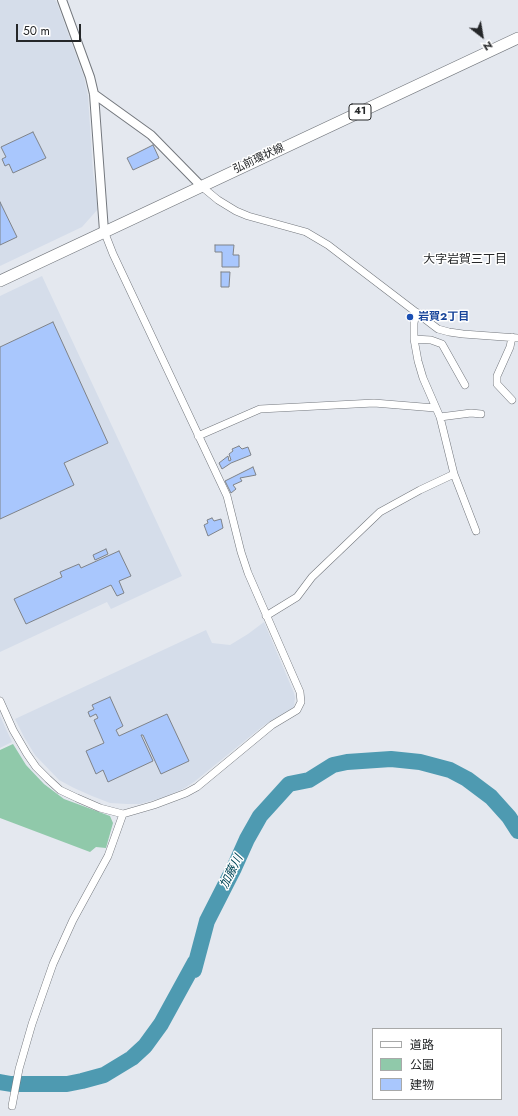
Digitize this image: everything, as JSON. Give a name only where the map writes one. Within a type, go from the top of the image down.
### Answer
[{"type":"main road","name":"弘前環状線","points":[[0,281],[518,38]]},
{"type":"street","points":[[0,701],[13,730],[27,754],[36,767],[48,779],[60,790],[77,798],[100,808],[123,814],[154,805],[192,790],[272,725],[297,710],[301,702],[300,692],[248,573],[241,552],[227,496],[113,254],[104,231],[94,94],[90,76],[62,0]]},
{"type":"street","points":[[94,94],[151,135],[201,186],[218,200],[236,211],[248,216],[306,232],[328,245],[438,329],[463,334],[515,337],[497,376],[497,384],[512,400]]},
{"type":"street","points":[[416,312],[414,339],[421,372],[440,417],[454,474],[476,531]]},
{"type":"street","points":[[414,339],[430,340],[442,344],[465,385]]},
{"type":"street","points":[[198,436],[260,409],[374,403],[435,408]]},
{"type":"street","points":[[440,417],[471,413],[481,414]]},
{"type":"street","points":[[266,616],[297,597],[312,577],[380,512],[420,490],[454,474]]},
{"type":"street","points":[[12,1106],[18,1073],[32,1024],[53,964],[73,920],[108,856],[123,814]]},
{"type":"shaded area","points":[[0,0],[55,0],[57,3],[84,77],[88,96],[93,172],[98,209],[82,227],[0,266]]},
{"type":"shaded area","points":[[42,276],[182,576],[111,609],[107,602],[0,652],[0,296]]},
{"type":"shaded area","points":[[264,622],[294,693],[294,707],[263,726],[194,782],[165,797],[140,804],[110,803],[74,788],[59,780],[35,755],[15,719],[206,630],[212,643],[230,645]]},
{"type":"shaded area","points":[[0,716],[12,742],[0,748]]},
{"type":"green space","points":[[13,744],[26,765],[44,784],[64,799],[110,816],[113,823],[106,848],[96,847],[90,852],[0,818],[0,750]]},
{"type":"building","points":[[33,132],[46,158],[13,173],[9,164],[5,166],[2,159],[6,157],[1,147]]},
{"type":"building","points":[[153,145],[159,158],[133,170],[127,158]]},
{"type":"building","points":[[0,202],[17,237],[0,245]]},
{"type":"building","points":[[215,245],[234,245],[233,255],[239,255],[239,267],[222,267],[222,252],[215,252]]},
{"type":"building","points":[[221,272],[230,272],[229,287],[221,287]]},
{"type":"building","points":[[53,322],[108,443],[64,463],[74,485],[0,519],[0,347]]},
{"type":"building","points":[[239,446],[242,449],[248,447],[251,455],[231,463],[222,469],[219,463],[228,456],[229,461],[231,460],[229,454],[233,451],[232,449]]},
{"type":"building","points":[[253,467],[256,475],[240,478],[242,481],[233,485],[236,489],[231,493],[225,481]]},
{"type":"building","points":[[212,518],[214,521],[221,519],[223,528],[208,536],[204,525],[208,523],[207,520]]},
{"type":"building","points":[[106,549],[108,554],[95,560],[93,555]]},
{"type":"building","points":[[119,551],[131,576],[119,581],[124,593],[117,596],[111,585],[26,624],[14,599],[62,577],[60,572],[79,564],[81,568]]},
{"type":"building","points":[[110,697],[123,726],[116,730],[119,736],[167,714],[189,761],[161,774],[143,735],[141,735],[153,761],[108,782],[103,770],[96,774],[86,751],[104,743],[94,720],[98,718],[96,714],[90,717],[88,712],[94,709],[92,705]]},
{"type":"waterway","name":"加藤川","points":[[0,1082],[11,1084],[67,1084],[82,1081],[104,1075],[132,1058],[145,1046],[161,1024],[195,962],[194,970],[207,921],[247,839],[260,816],[289,784],[309,780],[333,765],[347,762],[391,759],[420,762],[450,770],[467,779],[491,797],[509,817],[518,831]]},
{"type":"place","name":"岩賀2丁目","points":[[410,317]]},
{"type":"district","name":"大字岩賀三丁目","points":[[465,260]]}]
